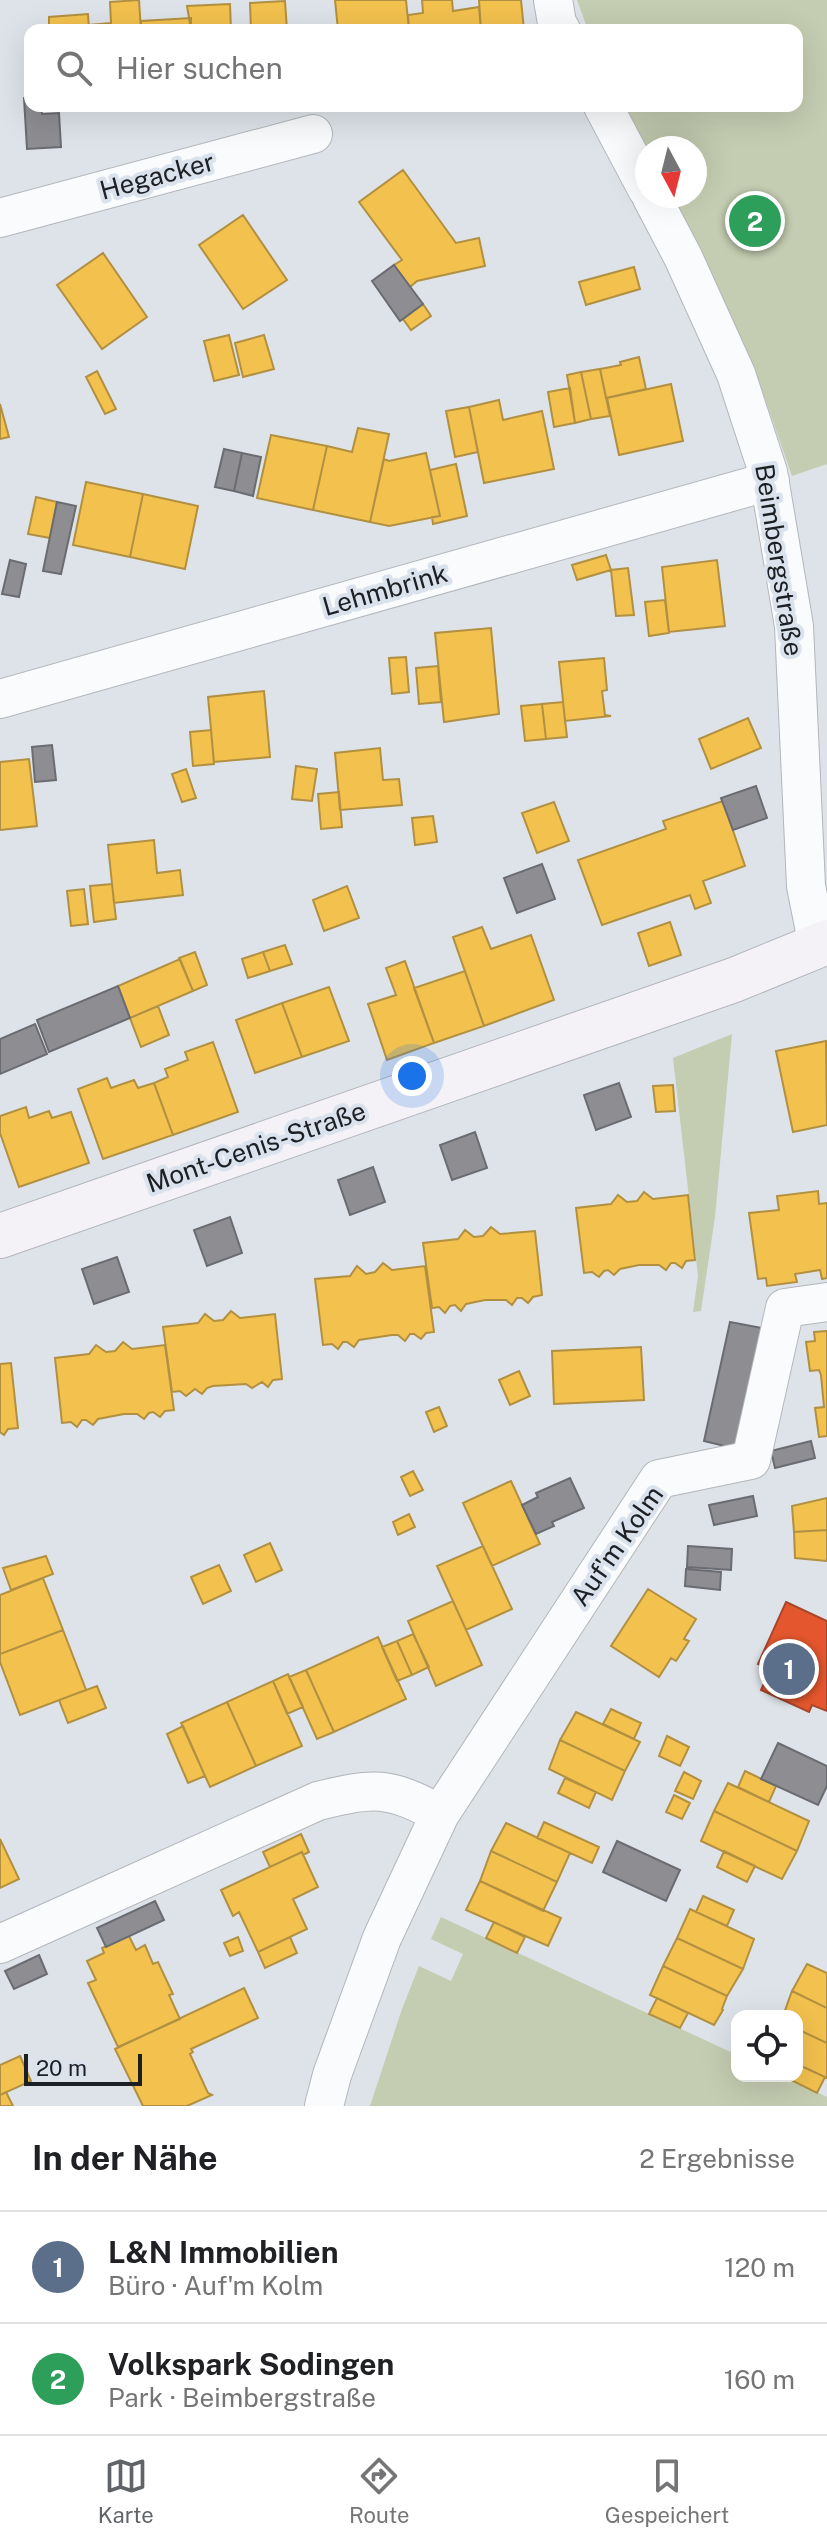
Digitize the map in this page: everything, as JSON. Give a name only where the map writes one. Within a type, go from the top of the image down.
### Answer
[{"type":"main road","name":"Mont-Cenis-Straße","points":[[0,1236],[734,980],[822,944]]},
{"type":"street","points":[[553,0],[558,24]]},
{"type":"street","points":[[606,112],[635,166]]},
{"type":"street","name":"Hegacker","points":[[0,218],[313,134]]},
{"type":"street","name":"Beimbergstraße","points":[[657,208],[736,374],[770,481],[794,626],[806,886],[822,944]]},
{"type":"street","name":"Lehmbrink","points":[[0,699],[770,481]]},
{"type":"street","name":"Auf'm Kolm","points":[[324,2106],[332,2075],[382,1938],[440,1814],[659,1479],[751,1460],[785,1308],[827,1302]]},
{"type":"street","points":[[0,1944],[318,1801],[364,1789],[407,1796],[440,1814]]},
{"type":"green space","points":[[577,0],[827,0],[827,464],[792,476],[762,390],[672,208],[707,208],[707,136],[636,136],[625,112],[803,112],[803,24],[586,24]]},
{"type":"green space","points":[[732,1034],[715,1217],[701,1311],[693,1312],[698,1276],[673,1058]]},
{"type":"green space","points":[[441,1917],[731,2052],[731,2082],[795,2082],[827,2097],[827,2106],[370,2106],[419,1966],[451,1981],[463,1954],[431,1939]]},
{"type":"building: Wohnen","points":[[139,0],[141,24],[100,24],[111,23],[110,2]]},
{"type":"building: Wohnen","points":[[335,0],[406,0],[408,24],[337,24]]},
{"type":"building: Wohnen","points":[[422,0],[452,0],[453,11],[479,7],[480,24],[409,24],[408,15],[423,13]]},
{"type":"building: Wohnen","points":[[479,0],[521,0],[523,24],[481,24]]},
{"type":"building: Wohnen","points":[[285,1],[287,24],[251,24],[250,3]]},
{"type":"building: Wohnen","points":[[230,4],[231,24],[190,24],[187,6]]},
{"type":"building: Wohnen","points":[[88,14],[89,24],[49,24],[49,17]]},
{"type":"building: Wohnen","points":[[191,18],[191,24],[141,24],[141,21]]},
{"type":"building: Wohnen","points":[[403,170],[456,243],[479,238],[485,266],[417,281],[410,287],[394,265],[402,260],[359,202]]},
{"type":"building: Wohnen","points":[[243,215],[287,280],[243,309],[199,245]]},
{"type":"building: Wohnen","points":[[103,253],[147,317],[102,349],[57,285]]},
{"type":"building: Wohnen","points":[[634,267],[640,289],[586,305],[579,282]]},
{"type":"building: Wohnen","points":[[423,304],[431,316],[411,330],[403,319]]},
{"type":"building: Wohnen","points":[[229,335],[239,375],[214,381],[204,341]]},
{"type":"building: Wohnen","points":[[264,335],[274,369],[243,377],[235,343]]},
{"type":"building: Wohnen","points":[[639,357],[646,389],[606,398],[600,369]]},
{"type":"building: Wohnen","points":[[600,369],[610,416],[591,419],[581,372]]},
{"type":"building: Wohnen","points":[[97,371],[116,409],[105,414],[86,377]]},
{"type":"building: Wohnen","points":[[581,372],[591,419],[575,423],[567,375]]},
{"type":"building: Wohnen","points":[[671,384],[683,441],[619,455],[607,398]]},
{"type":"building: Wohnen","points":[[570,388],[575,423],[554,427],[548,392]]},
{"type":"building: Wohnen","points":[[499,400],[503,420],[542,411],[554,469],[484,483],[469,407]]},
{"type":"building: Wohnen","points":[[0,404],[9,437],[0,439]]},
{"type":"building: Wohnen","points":[[469,407],[478,452],[455,457],[446,411]]},
{"type":"building: Wohnen","points":[[358,428],[389,434],[370,522],[313,510],[327,446],[352,452]]},
{"type":"building: Wohnen","points":[[271,435],[327,446],[313,510],[257,498]]},
{"type":"building: Wohnen","points":[[426,453],[440,516],[389,526],[370,522],[384,459],[389,461]]},
{"type":"building: Wohnen","points":[[456,464],[467,516],[433,524],[432,517],[440,516],[430,470]]},
{"type":"building: Wohnen","points":[[86,482],[143,494],[130,557],[73,545]]},
{"type":"building: Wohnen","points":[[143,494],[198,506],[185,569],[130,557]]},
{"type":"building: Wohnen","points":[[36,497],[57,502],[50,538],[28,534]]},
{"type":"building: Wohnen","points":[[606,555],[611,570],[577,580],[572,565]]},
{"type":"building: Wohnen","points":[[717,560],[725,626],[669,632],[662,567]]},
{"type":"building: Wohnen","points":[[628,568],[634,615],[616,616],[611,570]]},
{"type":"building: Wohnen","points":[[665,600],[669,633],[649,636],[645,602]]},
{"type":"building: Wohnen","points":[[491,628],[499,714],[444,722],[435,633]]},
{"type":"building: Wohnen","points":[[406,657],[409,692],[392,694],[389,658]]},
{"type":"building: Wohnen","points":[[604,658],[607,690],[602,691],[605,715],[611,716],[565,721],[559,662]]},
{"type":"building: Wohnen","points":[[438,666],[441,702],[419,704],[416,668]]},
{"type":"building: Wohnen","points":[[264,691],[270,757],[214,762],[208,697]]},
{"type":"building: Wohnen","points":[[563,702],[567,737],[546,739],[542,704]]},
{"type":"building: Wohnen","points":[[542,704],[546,739],[525,741],[521,706]]},
{"type":"building: Wohnen","points":[[748,718],[761,748],[711,769],[699,739]]},
{"type":"building: Wohnen","points":[[211,730],[214,764],[193,766],[190,732]]},
{"type":"building: Wohnen","points":[[380,748],[383,780],[399,779],[402,805],[340,810],[335,753]]},
{"type":"building: Wohnen","points":[[29,759],[37,826],[0,830],[0,762]]},
{"type":"building: Wohnen","points":[[296,766],[317,769],[312,801],[292,799]]},
{"type":"building: Wohnen","points":[[186,769],[196,798],[182,802],[172,774]]},
{"type":"building: Wohnen","points":[[339,792],[342,827],[321,829],[318,794]]},
{"type":"building: Wohnen","points":[[723,801],[745,866],[703,881],[711,903],[695,909],[690,895],[602,925],[578,860],[666,829],[663,821]]},
{"type":"building: Wohnen","points":[[554,802],[569,841],[537,853],[522,813]]},
{"type":"building: Wohnen","points":[[433,816],[437,842],[415,845],[412,818]]},
{"type":"building: Wohnen","points":[[154,840],[157,873],[180,870],[183,895],[114,903],[108,845]]},
{"type":"building: Wohnen","points":[[112,884],[116,919],[94,922],[90,886]]},
{"type":"building: Wohnen","points":[[347,886],[359,918],[324,931],[313,900]]},
{"type":"building: Wohnen","points":[[84,889],[88,924],[71,926],[67,891]]},
{"type":"building: Wohnen","points":[[670,922],[681,955],[649,966],[638,933]]},
{"type":"building: Wohnen","points":[[482,927],[491,949],[531,935],[554,1000],[484,1026],[453,937]]},
{"type":"building: Wohnen","points":[[285,945],[292,964],[270,971],[263,952]]},
{"type":"building: Wohnen","points":[[195,952],[207,985],[193,991],[179,958]]},
{"type":"building: Wohnen","points":[[263,952],[270,971],[248,978],[242,959]]},
{"type":"building: Wohnen","points":[[180,959],[193,991],[130,1018],[118,986]]},
{"type":"building: Wohnen","points":[[405,961],[434,1043],[387,1060],[368,1004],[396,995],[386,968]]},
{"type":"building: Wohnen","points":[[465,971],[484,1026],[434,1043],[414,988]]},
{"type":"building: Wohnen","points":[[329,987],[349,1041],[302,1057],[282,1003]]},
{"type":"building: Wohnen","points":[[282,1003],[302,1057],[255,1073],[236,1020]]},
{"type":"building: Wohnen","points":[[158,1006],[169,1035],[141,1047],[130,1018]]},
{"type":"building: Wohnen","points":[[826,1041],[827,1125],[793,1132],[776,1051]]},
{"type":"building: Wohnen","points":[[213,1042],[238,1112],[173,1135],[154,1083],[168,1077],[165,1069],[188,1060],[185,1052]]},
{"type":"building: Wohnen","points":[[107,1078],[111,1088],[134,1080],[138,1088],[154,1083],[173,1135],[103,1159],[78,1089]]},
{"type":"building: Wohnen","points":[[673,1085],[675,1111],[656,1112],[653,1086]]},
{"type":"building: Wohnen","points":[[26,1107],[29,1118],[49,1111],[52,1118],[71,1112],[89,1163],[19,1187],[0,1133],[0,1116]]},
{"type":"building: Wohnen","points":[[818,1191],[819,1204],[827,1203],[827,1278],[822,1279],[820,1270],[795,1274],[797,1282],[767,1286],[766,1278],[758,1279],[749,1213],[779,1210],[777,1196]]},
{"type":"building: Wohnen","points":[[644,1192],[653,1199],[688,1195],[695,1260],[686,1261],[682,1268],[671,1263],[666,1270],[659,1265],[639,1265],[620,1269],[614,1275],[608,1270],[599,1277],[592,1272],[584,1273],[576,1208],[611,1204],[618,1195],[627,1202],[637,1201]]},
{"type":"building: Wohnen","points":[[491,1227],[500,1234],[535,1231],[542,1295],[533,1297],[528,1303],[517,1298],[512,1305],[506,1300],[485,1300],[466,1304],[461,1311],[455,1305],[445,1313],[439,1307],[432,1308],[423,1243],[458,1239],[465,1230],[474,1237],[483,1236]]},
{"type":"building: Wohnen","points":[[383,1263],[392,1270],[425,1266],[434,1332],[426,1333],[421,1339],[410,1334],[405,1341],[398,1335],[359,1340],[354,1347],[343,1342],[338,1349],[332,1344],[323,1345],[315,1279],[350,1276],[357,1266],[366,1274],[375,1272]]},
{"type":"building: Wohnen","points":[[231,1311],[240,1318],[275,1314],[282,1379],[273,1380],[268,1387],[262,1382],[252,1388],[246,1384],[213,1386],[202,1394],[195,1389],[186,1396],[180,1391],[172,1392],[163,1327],[198,1323],[205,1314],[214,1321],[223,1320]]},
{"type":"building: Wohnen","points":[[827,1331],[827,1436],[819,1437],[815,1408],[824,1407],[821,1375],[819,1370],[810,1371],[806,1342],[815,1341],[814,1332]]},
{"type":"building: Wohnen","points":[[123,1342],[132,1349],[165,1345],[174,1410],[165,1411],[160,1417],[149,1413],[144,1419],[137,1414],[124,1414],[98,1419],[93,1425],[82,1420],[77,1427],[71,1422],[62,1423],[55,1358],[89,1354],[96,1345],[106,1352],[115,1351]]},
{"type":"building: Wohnen","points":[[641,1347],[644,1400],[554,1404],[552,1351]]},
{"type":"building: Wohnen","points":[[11,1363],[18,1428],[8,1429],[4,1435],[0,1432],[0,1364]]},
{"type":"building: Wohnen","points":[[519,1371],[530,1396],[510,1405],[499,1380]]},
{"type":"building: Wohnen","points":[[439,1407],[447,1426],[434,1432],[426,1412]]},
{"type":"building: Wohnen","points":[[413,1471],[423,1490],[410,1496],[401,1477]]},
{"type":"building: Wohnen","points":[[511,1481],[540,1544],[492,1566],[463,1503]]},
{"type":"building: Wohnen","points":[[827,1498],[827,1530],[794,1532],[792,1506]]},
{"type":"building: Wohnen","points":[[409,1514],[415,1527],[398,1535],[393,1522]]},
{"type":"building: Wohnen","points":[[827,1530],[827,1561],[795,1558],[794,1532]]},
{"type":"building: Wohnen","points":[[270,1543],[282,1570],[256,1582],[244,1555]]},
{"type":"building: Wohnen","points":[[483,1546],[512,1609],[466,1630],[437,1566]]},
{"type":"building: Wohnen","points":[[46,1556],[53,1574],[11,1590],[3,1568]]},
{"type":"building: Wohnen","points":[[219,1565],[231,1591],[203,1604],[191,1577]]},
{"type":"building: Wohnen","points":[[43,1578],[63,1630],[0,1654],[0,1595]]},
{"type":"building: Wohnen","points":[[648,1589],[696,1619],[684,1639],[689,1641],[676,1661],[671,1658],[659,1677],[611,1646]]},
{"type":"building: Wohnen","points":[[453,1601],[482,1665],[436,1686],[408,1621]]},
{"type":"building: Wohnen","points":[[63,1630],[86,1690],[20,1715],[0,1662],[0,1654]]},
{"type":"building: Wohnen","points":[[413,1634],[429,1667],[412,1675],[397,1641]]},
{"type":"building: Wohnen","points":[[378,1637],[406,1699],[334,1732],[306,1670]]},
{"type":"building: Wohnen","points":[[397,1641],[412,1675],[397,1681],[382,1647]]},
{"type":"building: Wohnen","points":[[306,1670],[334,1732],[317,1739],[289,1677]]},
{"type":"building: Wohnen","points":[[288,1674],[303,1707],[287,1714],[273,1681]]},
{"type":"building: Wohnen","points":[[273,1681],[302,1746],[256,1766],[227,1702]]},
{"type":"building: Wohnen","points":[[97,1686],[106,1708],[68,1723],[59,1700]]},
{"type":"building: Wohnen","points":[[227,1702],[256,1766],[210,1787],[181,1723]]},
{"type":"building: Wohnen","points":[[611,1709],[641,1723],[634,1739],[603,1724]]},
{"type":"building: Wohnen","points":[[576,1712],[640,1742],[625,1771],[560,1740]]},
{"type":"building: Wohnen","points":[[183,1726],[205,1776],[188,1783],[167,1734]]},
{"type":"building: Wohnen","points":[[667,1736],[689,1747],[680,1766],[659,1756]]},
{"type":"building: Wohnen","points":[[560,1740],[625,1771],[612,1800],[549,1769]]},
{"type":"building: Wohnen","points":[[745,1771],[776,1786],[769,1802],[738,1787]]},
{"type":"building: Wohnen","points":[[684,1772],[701,1781],[693,1799],[675,1791]]},
{"type":"building: Wohnen","points":[[565,1778],[596,1792],[589,1808],[558,1793]]},
{"type":"building: Wohnen","points":[[728,1783],[809,1821],[797,1851],[714,1811]]},
{"type":"building: Wohnen","points":[[674,1795],[690,1803],[682,1819],[666,1812]]},
{"type":"building: Wohnen","points":[[714,1811],[797,1851],[782,1879],[701,1841]]},
{"type":"building: Wohnen","points":[[544,1822],[599,1847],[592,1863],[537,1838]]},
{"type":"building: Wohnen","points":[[506,1823],[570,1853],[557,1882],[491,1851]]},
{"type":"building: Wohnen","points":[[301,1834],[309,1852],[303,1855],[302,1852],[270,1867],[263,1852]]},
{"type":"building: Wohnen","points":[[0,1839],[19,1879],[0,1888]]},
{"type":"building: Wohnen","points":[[491,1851],[557,1882],[543,1911],[480,1881]]},
{"type":"building: Wohnen","points":[[724,1851],[755,1866],[747,1882],[717,1867]]},
{"type":"building: Wohnen","points":[[302,1852],[318,1887],[293,1899],[307,1929],[258,1952],[239,1912],[233,1916],[221,1890]]},
{"type":"building: Wohnen","points":[[480,1881],[561,1918],[548,1946],[466,1910]]},
{"type":"building: Wohnen","points":[[703,1896],[734,1910],[727,1926],[696,1912]]},
{"type":"building: Wohnen","points":[[690,1909],[754,1939],[743,1969],[677,1938]]},
{"type":"building: Wohnen","points":[[494,1922],[525,1937],[517,1953],[486,1938]]},
{"type":"building: Wohnen","points":[[129,1936],[136,1950],[145,1945],[153,1964],[158,1962],[173,1994],[169,1995],[180,2019],[118,2047],[88,1983],[96,1980],[87,1961],[104,1953],[102,1948]]},
{"type":"building: Wohnen","points":[[238,1937],[243,1951],[230,1956],[224,1943]]},
{"type":"building: Wohnen","points":[[290,1937],[297,1953],[265,1968],[258,1952]]},
{"type":"building: Wohnen","points":[[677,1938],[743,1969],[727,1996],[663,1966]]},
{"type":"building: Wohnen","points":[[807,1964],[827,1973],[827,2008],[792,1991]]},
{"type":"building: Wohnen","points":[[663,1966],[727,1996],[714,2025],[650,1995]]},
{"type":"building: Wohnen","points":[[244,1988],[258,2018],[191,2049],[193,2052],[190,2054],[208,2093],[212,2095],[187,2106],[143,2106],[115,2049]]},
{"type":"building: Wohnen","points":[[792,1991],[827,2008],[827,2043],[803,2032],[803,2010],[785,2010]]},
{"type":"building: Wohnen","points":[[657,1998],[688,2013],[680,2028],[649,2014]]},
{"type":"building: Wohnen","points":[[803,2032],[827,2043],[827,2078],[803,2067]]},
{"type":"building: Wohnen","points":[[20,2056],[31,2081],[0,2095],[0,2065]]},
{"type":"building: Wohnen","points":[[803,2067],[825,2077],[817,2093],[795,2082],[803,2082]]},
{"type":"building: Wohnen","points":[[6,2092],[13,2106],[0,2106],[0,2095]]},
{"type":"building: Handel","points":[[786,1602],[827,1621],[827,1711],[812,1705],[809,1712],[761,1690],[771,1669],[758,1664]]},
{"type":"building: Industrie","points":[[25,112],[59,113],[61,147],[27,149]]},
{"type":"building: Industrie","points":[[394,265],[423,304],[400,321],[372,281]]},
{"type":"building: Industrie","points":[[224,449],[242,453],[234,491],[215,487]]},
{"type":"building: Industrie","points":[[242,453],[261,457],[253,496],[234,491]]},
{"type":"building: Industrie","points":[[57,502],[76,506],[61,574],[43,571]]},
{"type":"building: Industrie","points":[[10,560],[26,564],[19,597],[2,594]]},
{"type":"building: Industrie","points":[[52,745],[56,780],[35,782],[32,747]]},
{"type":"building: Industrie","points":[[756,786],[767,818],[733,830],[721,798]]},
{"type":"building: Industrie","points":[[542,864],[555,899],[517,913],[504,878]]},
{"type":"building: Industrie","points":[[118,986],[130,1018],[49,1052],[37,1020]]},
{"type":"building: Industrie","points":[[35,1024],[47,1054],[0,1074],[0,1039]]},
{"type":"building: Industrie","points":[[619,1083],[631,1117],[596,1130],[584,1095]]},
{"type":"building: Industrie","points":[[475,1132],[487,1168],[452,1180],[440,1145]]},
{"type":"building: Industrie","points":[[373,1167],[385,1202],[350,1215],[338,1180]]},
{"type":"building: Industrie","points":[[230,1217],[242,1253],[207,1266],[194,1230]]},
{"type":"building: Industrie","points":[[117,1257],[129,1292],[94,1304],[82,1269]]},
{"type":"building: Industrie","points":[[730,1322],[762,1328],[737,1449],[704,1441]]},
{"type":"building: Industrie","points":[[811,1441],[815,1458],[775,1468],[771,1451]]},
{"type":"building: Industrie","points":[[570,1478],[584,1508],[552,1522],[554,1526],[536,1534],[522,1505],[538,1497],[536,1493]]},
{"type":"building: Industrie","points":[[753,1496],[757,1516],[714,1525],[709,1505]]},
{"type":"building: Industrie","points":[[688,1546],[732,1549],[731,1570],[687,1567]]},
{"type":"building: Industrie","points":[[686,1569],[721,1572],[720,1590],[685,1586]]},
{"type":"building: Industrie","points":[[778,1743],[827,1766],[827,1786],[818,1805],[761,1779]]},
{"type":"building: Industrie","points":[[617,1841],[680,1870],[666,1901],[603,1872]]},
{"type":"building: Industrie","points":[[155,1901],[164,1920],[106,1947],[97,1928]]},
{"type":"building: Industrie","points":[[39,1955],[47,1974],[14,1989],[5,1971]]},
{"type":"place","name":"Volkspark Sodingen","points":[[755,221]]},
{"type":"place","name":"L&N Immobilien","points":[[789,1669]]}]
